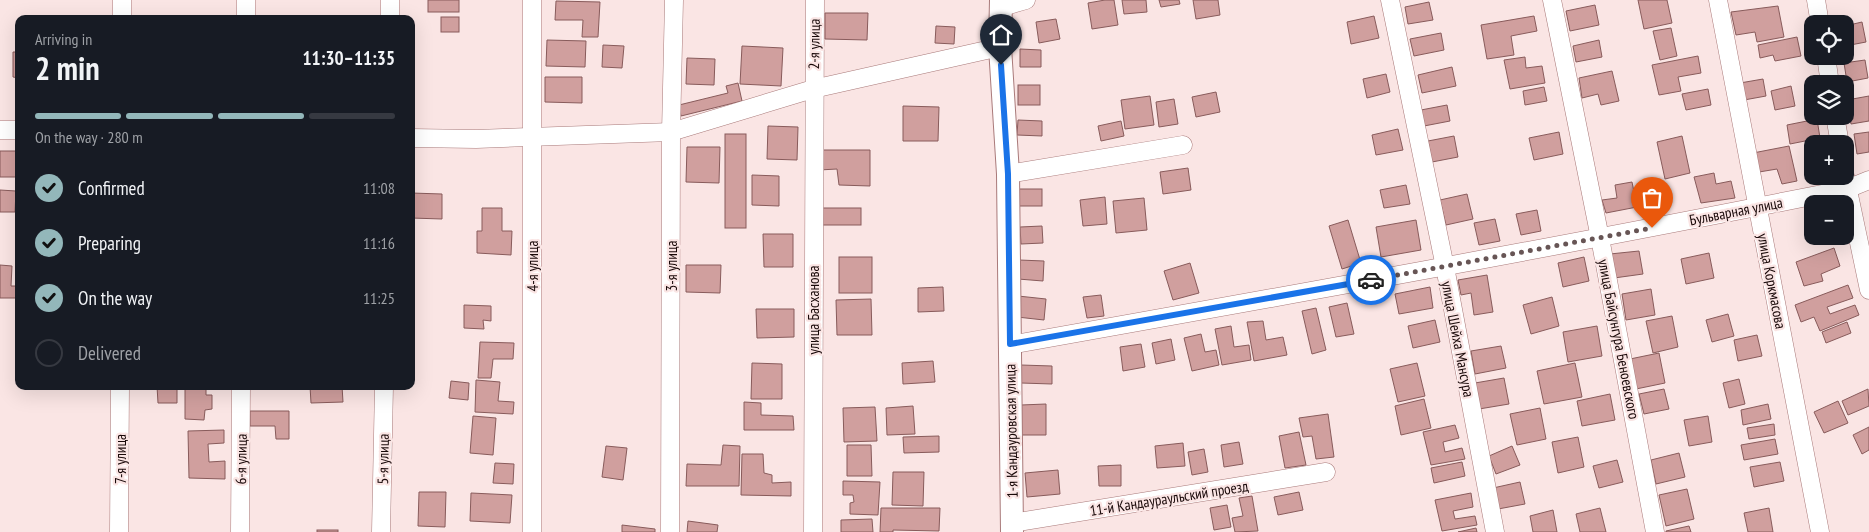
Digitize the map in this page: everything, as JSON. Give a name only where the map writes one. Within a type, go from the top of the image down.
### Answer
[{"type":"street","points":[[122,0],[122,15]]},
{"type":"street","points":[[246,0],[246,15]]},
{"type":"street","points":[[390,0],[390,15]]},
{"type":"street","name":"4-я улица","points":[[532,0],[532,532]]},
{"type":"street","name":"3-я улица","points":[[670,532],[671,132],[674,0]]},
{"type":"street","name":"2-я улица","points":[[813,89],[815,0]]},
{"type":"street","points":[[1002,3],[1026,0]]},
{"type":"street","name":"улица Шейха Мансура","points":[[1390,0],[1445,267],[1495,532]]},
{"type":"street","name":"улица Байсунгура Беноевского","points":[[1552,0],[1656,532]]},
{"type":"street","name":"улица Коркмасова","points":[[1718,0],[1820,532]]},
{"type":"street","points":[[1816,0],[1818,15]]},
{"type":"street","name":"1-я Кандауровская улица","points":[[1002,3],[1000,47],[1008,174],[1012,528]]},
{"type":"street","points":[[415,138],[476,139],[671,132],[813,89],[1000,47]]},
{"type":"street","name":"улица Басханова","points":[[813,89],[813,532]]},
{"type":"street","points":[[0,130],[15,130]]},
{"type":"street","points":[[1008,174],[1183,145]]},
{"type":"street","name":"Бульварная улица","points":[[1854,182],[1869,180]]},
{"type":"street","name":"Бульварная улица","points":[[1010,344],[1600,238],[1758,207],[1839,185]]},
{"type":"street","points":[[1846,185],[1869,290]]},
{"type":"street","name":"7-я улица","points":[[119,532],[120,390]]},
{"type":"street","name":"6-я улица","points":[[240,532],[242,390]]},
{"type":"street","name":"5-я улица","points":[[382,532],[384,390]]},
{"type":"street","name":"11-й Кандаураульский проезд","points":[[1012,528],[1326,472]]},
{"type":"building","points":[[428,0],[459,0],[459,12],[428,12]]},
{"type":"building","points":[[1114,0],[1118,25],[1092,29],[1088,3]]},
{"type":"building","points":[[1122,0],[1146,0],[1147,12],[1124,14]]},
{"type":"building","points":[[1159,0],[1179,0],[1180,4],[1161,7]]},
{"type":"building","points":[[1193,0],[1218,0],[1220,15],[1196,19]]},
{"type":"building","points":[[1638,0],[1667,0],[1672,23],[1644,29]]},
{"type":"building","points":[[556,1],[600,2],[598,37],[582,37],[583,20],[555,20]]},
{"type":"building","points":[[1429,2],[1433,20],[1408,24],[1405,7]]},
{"type":"building","points":[[1595,5],[1599,25],[1570,31],[1566,11]]},
{"type":"building","points":[[1778,6],[1784,37],[1757,42],[1755,32],[1736,35],[1731,12]]},
{"type":"building","points":[[825,13],[868,13],[867,40],[825,39]]},
{"type":"building","points":[[1374,16],[1379,38],[1351,44],[1347,22]]},
{"type":"building","points":[[1534,16],[1537,31],[1511,36],[1514,55],[1487,59],[1481,25]]},
{"type":"building","points":[[441,17],[459,17],[459,32],[441,32]]},
{"type":"building","points":[[1056,19],[1060,39],[1039,43],[1036,22]]},
{"type":"building","points":[[1862,22],[1866,42],[1854,44],[1854,24]]},
{"type":"building","points":[[936,26],[955,27],[954,44],[935,43]]},
{"type":"building","points":[[1671,28],[1677,56],[1660,60],[1653,31]]},
{"type":"building","points":[[1441,33],[1444,50],[1414,56],[1410,39]]},
{"type":"building","points":[[1797,37],[1801,56],[1775,61],[1773,55],[1760,58],[1758,45]]},
{"type":"building","points":[[547,40],[586,41],[585,67],[546,66]]},
{"type":"building","points":[[1599,40],[1602,57],[1576,62],[1573,46]]},
{"type":"building","points":[[603,45],[624,46],[622,68],[602,67]]},
{"type":"building","points":[[742,46],[783,48],[781,86],[740,84]]},
{"type":"building","points":[[1020,49],[1041,50],[1041,67],[1020,67]]},
{"type":"building","points":[[13,52],[15,52],[15,77],[13,77]]},
{"type":"building","points":[[1698,56],[1701,73],[1678,77],[1681,91],[1659,95],[1652,65]]},
{"type":"building","points":[[1525,57],[1526,68],[1542,66],[1545,83],[1510,89],[1504,60]]},
{"type":"building","points":[[687,58],[715,59],[714,85],[686,84]]},
{"type":"building","points":[[1865,60],[1868,78],[1854,81],[1854,75],[1846,75],[1844,65],[1854,65],[1854,62]]},
{"type":"building","points":[[1452,67],[1456,86],[1422,93],[1418,75]]},
{"type":"building","points":[[1612,71],[1619,101],[1601,105],[1598,94],[1582,98],[1579,78]]},
{"type":"building","points":[[1386,74],[1390,92],[1367,98],[1363,79]]},
{"type":"building","points":[[545,77],[582,77],[582,103],[545,102]]},
{"type":"building","points":[[1763,79],[1766,96],[1744,100],[1740,83]]},
{"type":"building","points":[[738,83],[742,101],[681,116],[679,105],[728,93],[726,86]]},
{"type":"building","points":[[1018,85],[1040,85],[1040,105],[1018,105]]},
{"type":"building","points":[[1791,86],[1795,106],[1775,110],[1771,91]]},
{"type":"building","points":[[1544,87],[1547,101],[1525,105],[1523,91]]},
{"type":"building","points":[[1708,89],[1711,105],[1686,110],[1682,94]]},
{"type":"building","points":[[1216,92],[1220,112],[1196,117],[1192,97]]},
{"type":"building","points":[[1150,96],[1154,125],[1125,129],[1121,100]]},
{"type":"building","points":[[1869,96],[1869,121],[1854,124],[1854,99]]},
{"type":"building","points":[[1174,99],[1178,124],[1159,127],[1156,102]]},
{"type":"building","points":[[1447,105],[1450,121],[1424,126],[1421,110]]},
{"type":"building","points":[[903,106],[939,107],[938,141],[903,141]]},
{"type":"building","points":[[1018,120],[1042,121],[1042,136],[1017,135]]},
{"type":"building","points":[[1121,121],[1124,136],[1101,141],[1098,126]]},
{"type":"building","points":[[1804,122],[1804,125],[1818,125],[1820,135],[1804,135],[1804,141],[1790,144],[1787,125]]},
{"type":"building","points":[[768,126],[798,127],[797,160],[767,159]]},
{"type":"building","points":[[1398,129],[1403,150],[1376,155],[1372,135]]},
{"type":"building","points":[[1559,132],[1563,154],[1534,160],[1529,138]]},
{"type":"building","points":[[1869,132],[1869,152],[1857,154],[1854,134]]},
{"type":"building","points":[[725,134],[746,134],[746,228],[725,228]]},
{"type":"building","points":[[1454,136],[1458,157],[1432,162],[1428,141]]},
{"type":"building","points":[[1682,136],[1690,173],[1665,179],[1657,142]]},
{"type":"building","points":[[1789,146],[1797,181],[1782,184],[1777,169],[1759,172],[1753,153]]},
{"type":"building","points":[[687,147],[720,147],[719,183],[686,182]]},
{"type":"building","points":[[819,150],[870,150],[870,186],[839,185],[837,169],[819,170]]},
{"type":"building","points":[[0,151],[15,151],[15,177],[0,177]]},
{"type":"building","points":[[1188,168],[1191,190],[1163,194],[1160,172]]},
{"type":"building","points":[[1714,173],[1716,184],[1731,181],[1735,198],[1701,203],[1694,177]]},
{"type":"building","points":[[752,175],[779,176],[779,206],[752,205]]},
{"type":"building","points":[[1632,182],[1637,207],[1606,213],[1602,200],[1617,198],[1615,185]]},
{"type":"building","points":[[1406,185],[1410,204],[1384,208],[1380,190]]},
{"type":"building","points":[[1665,187],[1669,207],[1647,212],[1642,192]]},
{"type":"building","points":[[1016,189],[1042,189],[1042,206],[1016,206]]},
{"type":"building","points":[[0,190],[15,191],[15,212],[0,212]]},
{"type":"building","points":[[415,193],[442,194],[442,219],[415,218]]},
{"type":"building","points":[[1467,194],[1473,219],[1446,225],[1440,200]]},
{"type":"building","points":[[1105,197],[1107,224],[1083,226],[1080,200]]},
{"type":"building","points":[[1144,198],[1147,230],[1116,233],[1113,201]]},
{"type":"building","points":[[482,208],[502,208],[502,231],[512,231],[511,255],[477,253],[477,231],[482,231]]},
{"type":"building","points":[[820,208],[861,208],[861,225],[820,225]]},
{"type":"building","points":[[1537,210],[1541,231],[1521,235],[1516,214]]},
{"type":"building","points":[[1495,219],[1500,241],[1479,245],[1474,223]]},
{"type":"building","points":[[1348,220],[1361,263],[1342,269],[1329,226]]},
{"type":"building","points":[[1416,220],[1421,250],[1381,257],[1376,227]]},
{"type":"building","points":[[1042,226],[1043,243],[1021,244],[1020,227]]},
{"type":"building","points":[[763,234],[793,234],[793,267],[764,267]]},
{"type":"building","points":[[1834,248],[1840,266],[1821,274],[1823,281],[1804,286],[1796,262]]},
{"type":"building","points":[[1639,251],[1643,274],[1614,278],[1610,254]]},
{"type":"building","points":[[1709,253],[1714,278],[1686,284],[1681,259]]},
{"type":"building","points":[[839,257],[872,257],[872,293],[839,293]]},
{"type":"building","points":[[1584,257],[1589,281],[1563,287],[1558,263]]},
{"type":"building","points":[[1019,260],[1044,261],[1043,281],[1018,279]]},
{"type":"building","points":[[1190,263],[1199,293],[1173,300],[1164,271]]},
{"type":"building","points":[[0,265],[12,266],[11,286],[15,286],[15,298],[0,298]]},
{"type":"building","points":[[686,265],[721,265],[720,293],[686,292]]},
{"type":"building","points":[[1487,275],[1493,312],[1474,315],[1471,293],[1461,295],[1458,280]]},
{"type":"building","points":[[1848,285],[1853,298],[1827,307],[1830,314],[1855,305],[1859,315],[1820,331],[1814,317],[1801,322],[1795,305]]},
{"type":"building","points":[[943,287],[944,311],[918,312],[918,288]]},
{"type":"building","points":[[1430,287],[1433,308],[1399,314],[1395,294]]},
{"type":"building","points":[[1651,289],[1655,315],[1626,320],[1622,294]]},
{"type":"building","points":[[1101,295],[1104,316],[1087,318],[1083,297]]},
{"type":"building","points":[[1018,296],[1046,299],[1044,320],[1017,317]]},
{"type":"building","points":[[1552,297],[1559,326],[1531,334],[1523,305]]},
{"type":"building","points":[[871,299],[872,335],[837,335],[836,300]]},
{"type":"building","points":[[1347,303],[1354,334],[1336,337],[1329,307]]},
{"type":"building","points":[[464,305],[491,306],[491,321],[483,320],[484,329],[464,328]]},
{"type":"building","points":[[1316,308],[1326,350],[1312,354],[1302,311]]},
{"type":"building","points":[[756,309],[794,309],[794,337],[757,338]]},
{"type":"building","points":[[1728,314],[1734,336],[1712,342],[1706,320]]},
{"type":"building","points":[[1672,316],[1678,347],[1653,353],[1646,321]]},
{"type":"building","points":[[1435,320],[1440,342],[1413,348],[1408,326]]},
{"type":"building","points":[[1263,321],[1266,340],[1283,337],[1287,355],[1254,361],[1247,322]]},
{"type":"building","points":[[1847,322],[1851,333],[1826,343],[1822,332]]},
{"type":"building","points":[[1231,326],[1234,347],[1249,345],[1251,360],[1222,365],[1215,329]]},
{"type":"building","points":[[1597,326],[1602,356],[1568,362],[1563,332]]},
{"type":"building","points":[[1201,334],[1205,352],[1216,350],[1219,365],[1192,371],[1184,338]]},
{"type":"building","points":[[1757,335],[1762,356],[1738,361],[1734,340]]},
{"type":"building","points":[[1171,339],[1175,360],[1156,364],[1152,343]]},
{"type":"building","points":[[480,342],[514,343],[513,359],[493,359],[491,378],[478,378]]},
{"type":"building","points":[[1141,344],[1145,367],[1123,371],[1120,347]]},
{"type":"building","points":[[1501,346],[1506,368],[1475,374],[1471,351]]},
{"type":"building","points":[[1659,353],[1665,383],[1636,389],[1630,359]]},
{"type":"building","points":[[933,361],[935,382],[903,384],[902,363]]},
{"type":"building","points":[[752,363],[782,364],[782,399],[751,399]]},
{"type":"building","points":[[1417,363],[1425,396],[1398,402],[1390,369]]},
{"type":"building","points":[[1575,363],[1582,397],[1544,404],[1537,371]]},
{"type":"building","points":[[1021,365],[1052,366],[1052,384],[1021,383]]},
{"type":"building","points":[[1504,378],[1509,404],[1479,409],[1475,383]]},
{"type":"building","points":[[1739,379],[1745,404],[1729,408],[1723,383]]},
{"type":"building","points":[[476,380],[500,382],[498,401],[514,402],[513,414],[475,412]]},
{"type":"building","points":[[451,381],[469,383],[468,400],[449,398]]},
{"type":"building","points":[[1664,389],[1669,409],[1644,414],[1639,394]]},
{"type":"building","points":[[1868,389],[1869,406],[1848,415],[1842,401]]},
{"type":"building","points":[[157,390],[177,390],[177,403],[158,403]]},
{"type":"building","points":[[185,390],[206,390],[206,395],[212,395],[212,409],[205,410],[204,420],[185,419]]},
{"type":"building","points":[[310,390],[342,390],[343,402],[311,403]]},
{"type":"building","points":[[1610,394],[1615,420],[1582,426],[1577,401]]},
{"type":"building","points":[[1424,399],[1431,428],[1401,435],[1395,406]]},
{"type":"building","points":[[1838,401],[1848,423],[1824,433],[1814,412]]},
{"type":"building","points":[[744,402],[761,403],[761,415],[793,416],[794,430],[744,430]]},
{"type":"building","points":[[1046,404],[1046,435],[1021,435],[1021,405]]},
{"type":"building","points":[[1768,404],[1771,419],[1743,425],[1741,410]]},
{"type":"building","points":[[913,406],[915,434],[887,435],[886,408]]},
{"type":"building","points":[[875,407],[877,441],[844,442],[843,408]]},
{"type":"building","points":[[1540,408],[1546,439],[1517,445],[1510,414]]},
{"type":"building","points":[[250,411],[289,411],[289,439],[276,439],[275,426],[250,426]]},
{"type":"building","points":[[1328,414],[1334,457],[1316,459],[1312,436],[1303,437],[1299,418]]},
{"type":"building","points":[[473,416],[496,418],[493,455],[470,453]]},
{"type":"building","points":[[1708,416],[1712,442],[1689,446],[1684,420]]},
{"type":"building","points":[[1774,424],[1775,435],[1749,439],[1747,428]]},
{"type":"building","points":[[1455,425],[1459,438],[1443,442],[1445,452],[1462,448],[1465,459],[1431,465],[1423,432]]},
{"type":"building","points":[[1869,427],[1869,450],[1862,454],[1853,435]]},
{"type":"building","points":[[224,430],[224,443],[208,444],[209,462],[225,461],[225,479],[189,478],[188,431]]},
{"type":"building","points":[[1299,432],[1306,465],[1285,468],[1279,436]]},
{"type":"building","points":[[939,436],[939,452],[904,453],[903,437]]},
{"type":"building","points":[[1578,437],[1584,467],[1558,473],[1552,442]]},
{"type":"building","points":[[1775,439],[1778,454],[1744,460],[1741,445]]},
{"type":"building","points":[[1239,442],[1243,464],[1224,467],[1221,445]]},
{"type":"building","points":[[1183,443],[1185,466],[1157,468],[1155,446]]},
{"type":"building","points":[[723,445],[740,446],[739,486],[686,486],[687,464],[721,465]]},
{"type":"building","points":[[847,445],[871,445],[872,476],[847,476]]},
{"type":"building","points":[[606,446],[627,448],[623,480],[602,477]]},
{"type":"building","points":[[1512,446],[1520,465],[1496,474],[1489,456]]},
{"type":"building","points":[[1204,449],[1208,472],[1192,475],[1188,452]]},
{"type":"building","points":[[1679,453],[1685,477],[1656,484],[1651,460]]},
{"type":"building","points":[[742,454],[763,454],[764,473],[772,475],[772,483],[791,482],[791,496],[741,495]]},
{"type":"building","points":[[1617,460],[1623,482],[1599,488],[1593,466]]},
{"type":"building","points":[[1462,462],[1465,476],[1434,483],[1431,468]]},
{"type":"building","points":[[1780,462],[1784,481],[1754,487],[1750,467]]},
{"type":"building","points":[[495,463],[514,464],[513,484],[493,483]]},
{"type":"building","points":[[1121,465],[1121,486],[1099,486],[1098,466]]},
{"type":"building","points":[[1058,470],[1060,494],[1027,497],[1025,473]]},
{"type":"building","points":[[893,472],[924,472],[923,506],[892,505]]},
{"type":"building","points":[[843,481],[880,482],[878,515],[850,514],[850,503],[854,502],[853,495],[843,495]]},
{"type":"building","points":[[1520,482],[1525,504],[1498,509],[1493,488]]},
{"type":"building","points":[[1687,489],[1694,519],[1666,526],[1659,495]]},
{"type":"building","points":[[419,492],[446,492],[445,527],[418,526]]},
{"type":"building","points":[[1299,492],[1303,510],[1278,515],[1274,497]]},
{"type":"building","points":[[471,493],[512,495],[510,523],[470,521]]},
{"type":"building","points":[[1471,493],[1473,507],[1453,511],[1455,519],[1475,516],[1477,525],[1442,531],[1435,500]]},
{"type":"building","points":[[1252,496],[1258,531],[1235,532],[1232,518],[1243,516],[1239,498]]},
{"type":"building","points":[[1227,505],[1231,527],[1214,530],[1210,508]]},
{"type":"building","points":[[881,508],[940,508],[939,531],[893,530],[893,532],[880,532]]},
{"type":"building","points":[[1600,508],[1606,532],[1580,532],[1576,514]]},
{"type":"building","points":[[1769,508],[1773,532],[1748,532],[1744,513]]},
{"type":"building","points":[[1553,510],[1557,532],[1533,532],[1530,516]]},
{"type":"building","points":[[872,519],[873,532],[841,532],[841,520]]},
{"type":"building","points":[[688,521],[718,525],[717,532],[687,532]]},
{"type":"building","points":[[622,525],[655,529],[655,532],[622,532]]},
{"type":"building","points":[[1689,526],[1691,532],[1666,532],[1666,531]]},
{"type":"building","points":[[1476,528],[1477,532],[1458,532]]},
{"type":"building","points":[[317,530],[338,530],[338,532],[317,532]]},
{"type":"way so far","points":[[1371,280],[1652,228]]},
{"type":"route","points":[[1001,65],[1008,174],[1010,344],[1371,280]]}]
